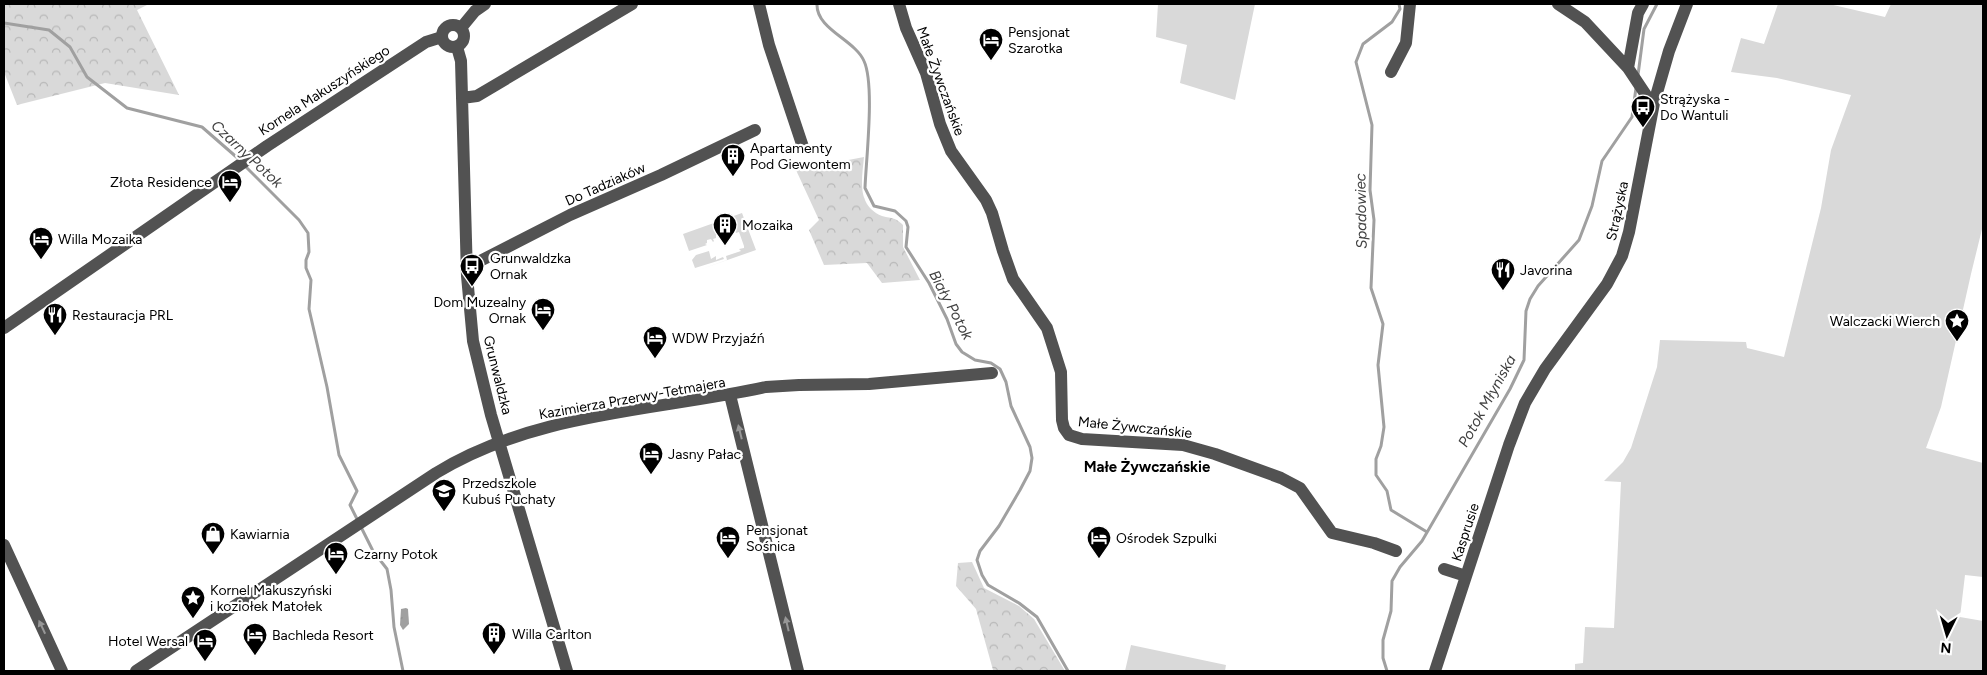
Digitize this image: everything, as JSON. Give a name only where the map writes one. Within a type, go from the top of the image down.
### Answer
[{"type":"street","points":[[461,28],[475,11],[485,4]]},
{"type":"street","points":[[462,98],[477,96],[632,4]]},
{"type":"street","points":[[760,4],[769,45],[803,148]]},
{"type":"street","name":"Małe Żywczańskie","points":[[899,4],[906,28],[926,73],[940,124],[952,151],[986,200],[1013,279],[1048,328],[1061,372],[1062,420],[1068,435],[1082,439],[1183,445],[1215,454],[1281,478],[1300,488],[1332,533],[1374,543],[1396,551]]},
{"type":"street","points":[[1391,72],[1406,43],[1410,4]]},
{"type":"street","points":[[1558,4],[1585,22],[1630,71],[1654,103]]},
{"type":"street","points":[[1630,71],[1638,13],[1643,4]]},
{"type":"street","name":"Strążyska","points":[[1525,403],[1545,368],[1607,284],[1622,256],[1629,232],[1654,103],[1669,51],[1687,4]]},
{"type":"street","points":[[456,25],[461,28],[464,33],[464,39],[457,47],[447,46],[442,37],[444,29],[448,26],[456,25]]},
{"type":"street","name":"Kornela Makuszyńskiego","points":[[4,328],[236,167],[429,40],[442,37]]},
{"type":"street","name":"Grunwaldzka","points":[[457,47],[461,57],[466,263],[469,314],[474,347],[499,442],[567,671]]},
{"type":"street","name":"Do Tadziaków","points":[[466,263],[480,261],[570,215],[661,175],[755,130]]},
{"type":"street","name":"Kazimierza Przerwy-Tetmajera","points":[[136,671],[454,462],[499,442],[568,422],[730,395],[766,387],[869,384],[992,373]]},
{"type":"street","points":[[730,395],[798,671]]},
{"type":"street","name":"Kasprusie","points":[[1435,671],[1509,445],[1525,403]]},
{"type":"street","points":[[4,545],[62,671]]},
{"type":"street","points":[[1444,569],[1466,576]]},
{"type":"green space","points":[[4,4],[149,4],[137,10],[179,95],[105,83],[17,105],[4,72]]},
{"type":"green space","points":[[1158,4],[1255,4],[1235,100],[1180,83],[1187,45],[1156,37]]},
{"type":"green space","points":[[1778,4],[1829,4],[1885,17],[1891,4],[1983,4],[1983,225],[1941,407],[1926,448],[1983,463],[1983,577],[1965,575],[1960,617],[1983,621],[1983,671],[1575,671],[1575,664],[1583,663],[1585,627],[1614,628],[1621,482],[1604,481],[1623,462],[1631,448],[1657,367],[1660,340],[1746,342],[1747,348],[1784,357],[1821,208],[1831,150],[1851,95],[1777,78],[1731,72],[1741,38],[1764,44]]},
{"type":"green space","points":[[864,157],[862,191],[864,198],[874,211],[882,216],[896,219],[903,225],[903,247],[920,280],[882,283],[867,263],[824,265],[809,230],[819,220],[796,170]]},
{"type":"green space","points":[[742,213],[756,250],[696,271],[727,260],[726,256],[741,251],[739,249],[744,248],[744,246],[739,232],[730,232],[731,235],[729,236],[729,233],[726,235],[724,232],[716,235],[713,242],[711,239],[707,240],[705,244],[707,245],[689,251],[683,234]]},
{"type":"green space","points":[[709,251],[711,259],[716,256],[716,260],[723,257],[724,259],[695,268],[692,260],[696,255]]},
{"type":"green space","points":[[972,562],[984,588],[1019,606],[1034,619],[1065,671],[993,670],[976,609],[956,586],[958,563]]},
{"type":"green space","points":[[1131,645],[1226,665],[1225,671],[1125,671]]},
{"type":"water","points":[[401,609],[408,609],[409,624],[403,630],[400,625]]},
{"type":"waterway","name":"Biały Potok","points":[[817,4],[818,13],[823,20],[859,54],[864,61],[867,72],[869,104],[865,188],[874,206],[895,211],[906,221],[908,227],[906,247],[929,283],[947,319],[956,344],[962,352],[975,360],[991,363],[1000,369],[1006,382],[1011,406],[1030,447],[1032,458],[1030,471],[999,526],[980,551],[977,560],[982,575],[988,585],[1019,603],[1037,617],[1068,671]]},
{"type":"waterway","name":"Spadowiec","points":[[1399,4],[1400,9],[1392,22],[1363,44],[1356,62],[1372,125],[1370,190],[1374,220],[1371,288],[1383,324],[1378,365],[1384,427],[1381,446],[1376,459],[1376,475],[1387,491],[1391,510],[1427,532]]},
{"type":"waterway","name":"Potok Młyniska","points":[[1638,75],[1644,29],[1657,4]]},
{"type":"waterway","name":"Czarny Potok","points":[[4,23],[49,30],[70,47],[87,77],[127,108],[202,127],[241,161]]},
{"type":"waterway","name":"Potok Młyniska","points":[[1387,671],[1383,658],[1383,640],[1391,611],[1392,581],[1400,567],[1422,541],[1510,389],[1524,360],[1526,311],[1530,299],[1538,286],[1579,240],[1592,206],[1602,161],[1632,117],[1636,88]]},
{"type":"waterway","name":"Czarny Potok","points":[[245,166],[299,220],[308,233],[309,252],[306,268],[311,280],[309,309],[327,387],[339,455],[357,491],[350,505],[358,521]]},
{"type":"waterway","name":"Czarny Potok","points":[[361,527],[373,551],[387,569],[394,627],[403,671]]},
{"type":"place","name":"Pensjonat Szarotka","points":[[991,61]]},
{"type":"place","name":"Strążyska - Do Wantuli","points":[[1643,128]]},
{"type":"place","name":"Apartamenty Pod Giewontem","points":[[733,177]]},
{"type":"place","name":"Złota Residence","points":[[230,203]]},
{"type":"place","name":"Mozaika","points":[[725,246]]},
{"type":"place","name":"Willa Mozaika","points":[[41,260]]},
{"type":"place","name":"Grunwaldzka Ornak","points":[[472,287]]},
{"type":"place","name":"Javorina","points":[[1503,291]]},
{"type":"place","name":"Dom Muzealny Ornak","points":[[543,331]]},
{"type":"place","name":"Restauracja PRL","points":[[55,336]]},
{"type":"place","name":"Walczacki Wierch","points":[[1957,342]]},
{"type":"place","name":"WDW Przyjaźń","points":[[655,359]]},
{"type":"place","name":"Jasny Pałac","points":[[651,475]]},
{"type":"place","name":"Przedszkole Kubuś Puchaty","points":[[444,512]]},
{"type":"place","name":"Kawiarnia","points":[[213,555]]},
{"type":"place","name":"Pensjonat Sośnica","points":[[728,559]]},
{"type":"place","name":"Ośrodek Szpulki","points":[[1099,559]]},
{"type":"place","name":"Czarny Potok","points":[[336,575]]},
{"type":"place","name":"Kornel Makuszyński i koziołek Matołek","points":[[193,619]]},
{"type":"place","name":"Willa Carlton","points":[[494,655]]},
{"type":"place","name":"Bachleda Resort","points":[[255,656]]},
{"type":"place","name":"Hotel Wersal","points":[[205,662]]},
{"type":"district","name":"Małe Żywczańskie","points":[[1147,467]]}]
